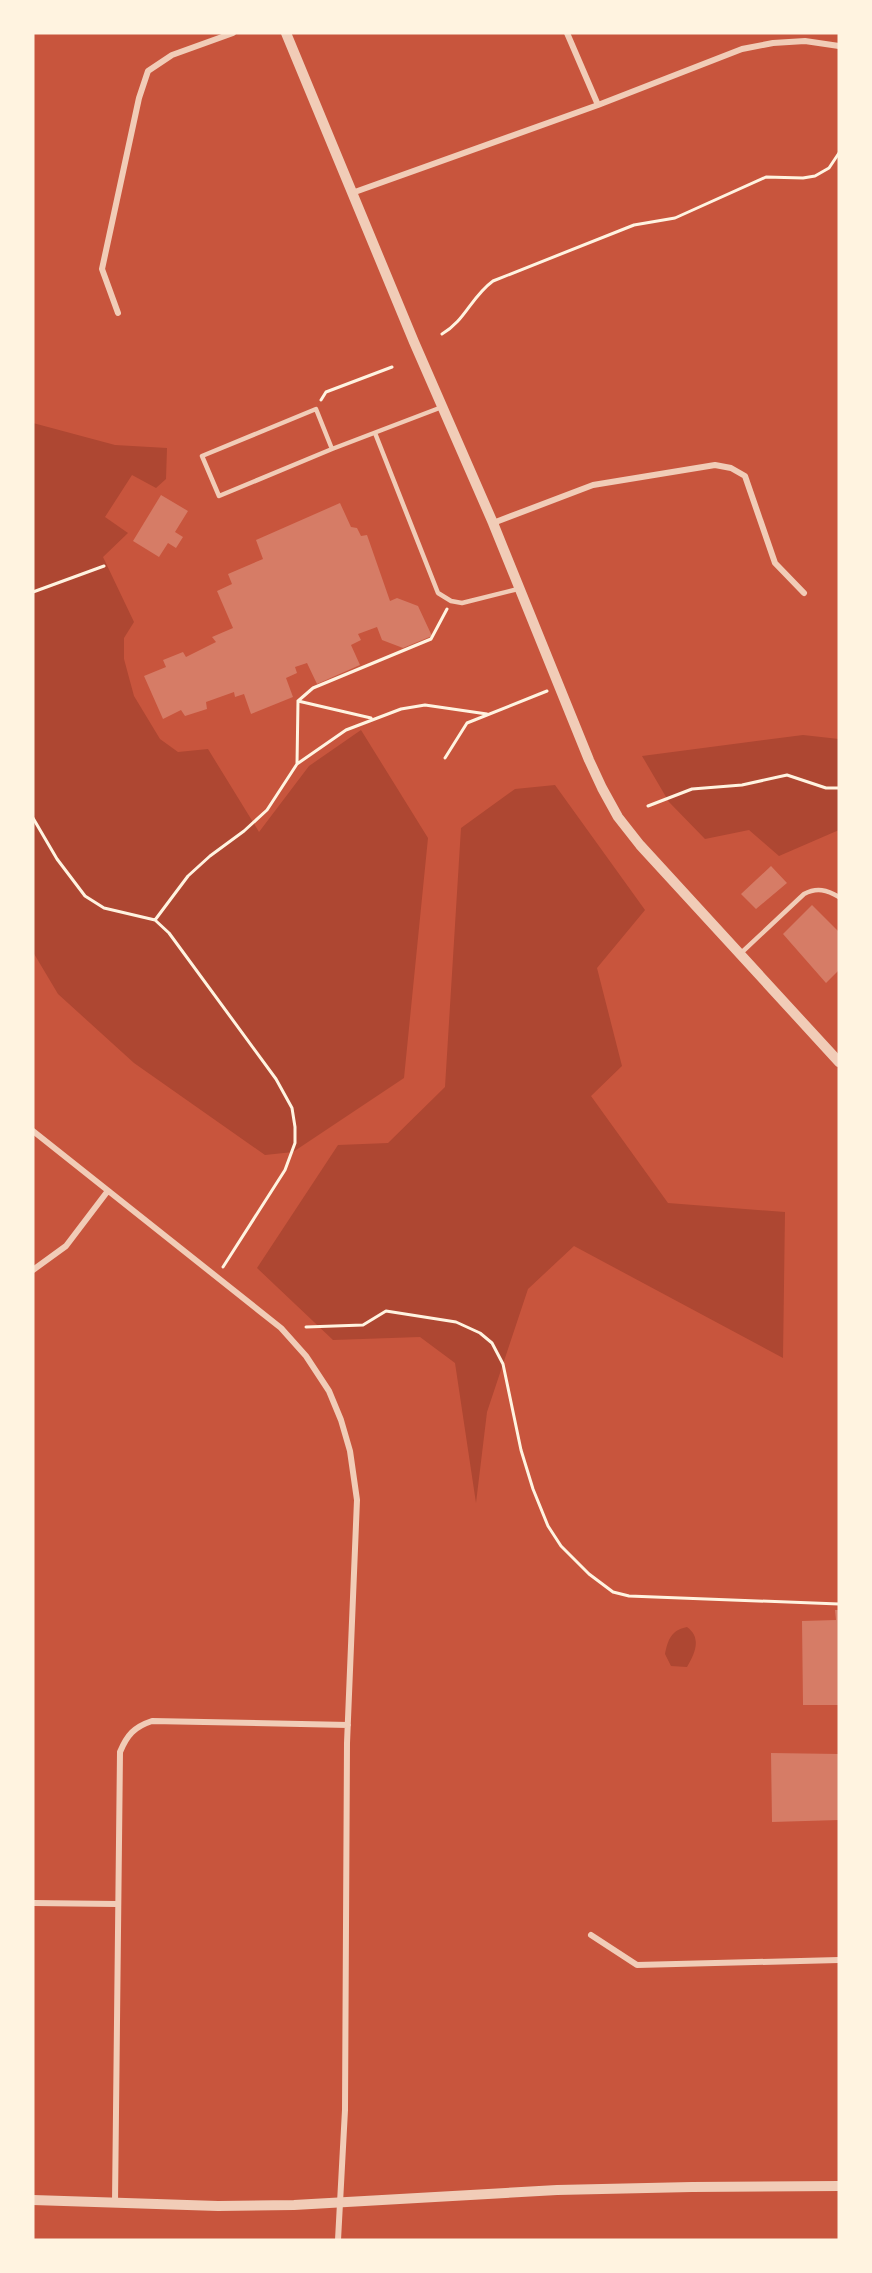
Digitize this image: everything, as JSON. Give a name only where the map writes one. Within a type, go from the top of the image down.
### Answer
[{"type":"street","points":[[117,313],[102,269],[139,98],[148,71],[172,55],[233,33]]},
{"type":"street","points":[[286,33],[602,788],[618,817],[640,845],[839,1062]]},
{"type":"street","points":[[567,33],[598,105]]},
{"type":"street","points":[[805,33],[805,41]]},
{"type":"street","points":[[352,194],[598,105],[742,49],[773,43],[805,41],[839,46]]},
{"type":"street","points":[[493,523],[592,485],[715,465],[731,468],[745,476],[776,563],[804,593]]},
{"type":"street","points":[[33,1131],[281,1328],[306,1356],[329,1391],[350,1450],[357,1500],[348,1725],[345,2110],[338,2240]]},
{"type":"street","points":[[33,1270],[50,1260],[66,1246],[107,1192]]},
{"type":"street","points":[[115,2202],[120,1752],[126,1736],[138,1725],[152,1721],[348,1725]]},
{"type":"street","points":[[33,1903],[117,1904]]},
{"type":"street","points":[[591,1935],[637,1965],[839,1960]]},
{"type":"street","points":[[33,2199],[218,2206],[294,2205],[568,2190],[839,2186]]},
{"type":"lane","points":[[332,449],[316,409],[202,456],[219,496],[442,407]]},
{"type":"lane","points":[[375,433],[438,593],[451,601],[462,603],[519,588]]},
{"type":"lane","points":[[740,954],[804,894],[813,889],[828,891],[839,897]]},
{"type":"path","points":[[442,333],[454,328],[480,291],[493,281],[634,225],[675,218],[766,177],[815,176],[829,168],[839,153]]},
{"type":"path","points":[[316,409],[326,392],[392,367]]},
{"type":"path","points":[[33,592],[104,566]]},
{"type":"path","points":[[297,764],[298,701],[313,688],[431,639],[451,601]]},
{"type":"path","points":[[445,758],[467,723],[558,687]]},
{"type":"path","points":[[298,701],[373,718]]},
{"type":"path","points":[[155,920],[188,876],[267,810],[297,764],[346,730],[373,718],[425,705],[487,714]]},
{"type":"path","points":[[648,806],[692,789],[742,785],[787,775],[826,788],[839,788]]},
{"type":"path","points":[[33,818],[57,859],[86,896],[104,908],[155,920],[169,933],[276,1079],[292,1108],[296,1143],[285,1170],[222,1268]]},
{"type":"path","points":[[306,1327],[363,1325],[386,1311],[456,1322],[480,1333],[492,1343],[503,1364],[521,1450],[548,1526],[561,1546],[589,1574],[613,1592],[629,1596],[839,1604]]},
{"type":"shaded area","points":[[33,423],[115,445],[167,448],[166,479],[156,488],[132,475],[105,517],[128,533],[103,557],[134,622],[124,638],[124,659],[134,696],[160,739],[178,752],[208,749],[259,832],[309,766],[361,730],[428,838],[404,1078],[293,1152],[265,1155],[134,1063],[58,994],[33,952]]},
{"type":"shaded area","points":[[803,735],[839,739],[839,830],[779,856],[749,830],[705,839],[669,802],[642,756]]},
{"type":"shaded area","points":[[555,785],[645,910],[597,968],[622,1066],[591,1096],[668,1203],[785,1212],[783,1358],[574,1246],[528,1289],[487,1412],[476,1503],[455,1363],[420,1337],[333,1340],[257,1268],[338,1145],[388,1143],[445,1087],[461,828],[515,789]]},
{"type":"shaded area","points":[[687,1627],[692,1631],[696,1641],[692,1656],[687,1667],[671,1666],[665,1654],[669,1640],[674,1633]]},
{"type":"building","points":[[161,495],[188,511],[175,532],[183,537],[176,548],[168,543],[159,557],[133,541]]},
{"type":"building","points":[[340,503],[351,527],[357,528],[361,536],[367,535],[390,601],[397,598],[418,606],[432,636],[403,648],[382,640],[377,627],[358,634],[361,640],[351,645],[360,665],[317,684],[307,663],[295,667],[297,673],[286,678],[293,697],[251,714],[244,694],[235,697],[234,692],[206,702],[207,709],[185,716],[181,710],[163,719],[144,676],[166,667],[163,660],[183,652],[186,657],[216,642],[212,637],[233,628],[217,591],[232,584],[228,574],[263,559],[256,540]]},
{"type":"building","points":[[771,866],[787,883],[756,909],[741,894]]},
{"type":"building","points":[[812,905],[839,932],[839,970],[826,983],[783,934]]},
{"type":"building","points":[[835,1610],[839,1610],[839,1705],[803,1705],[802,1621],[836,1620]]},
{"type":"building","points":[[771,1753],[839,1754],[839,1820],[772,1822]]}]
